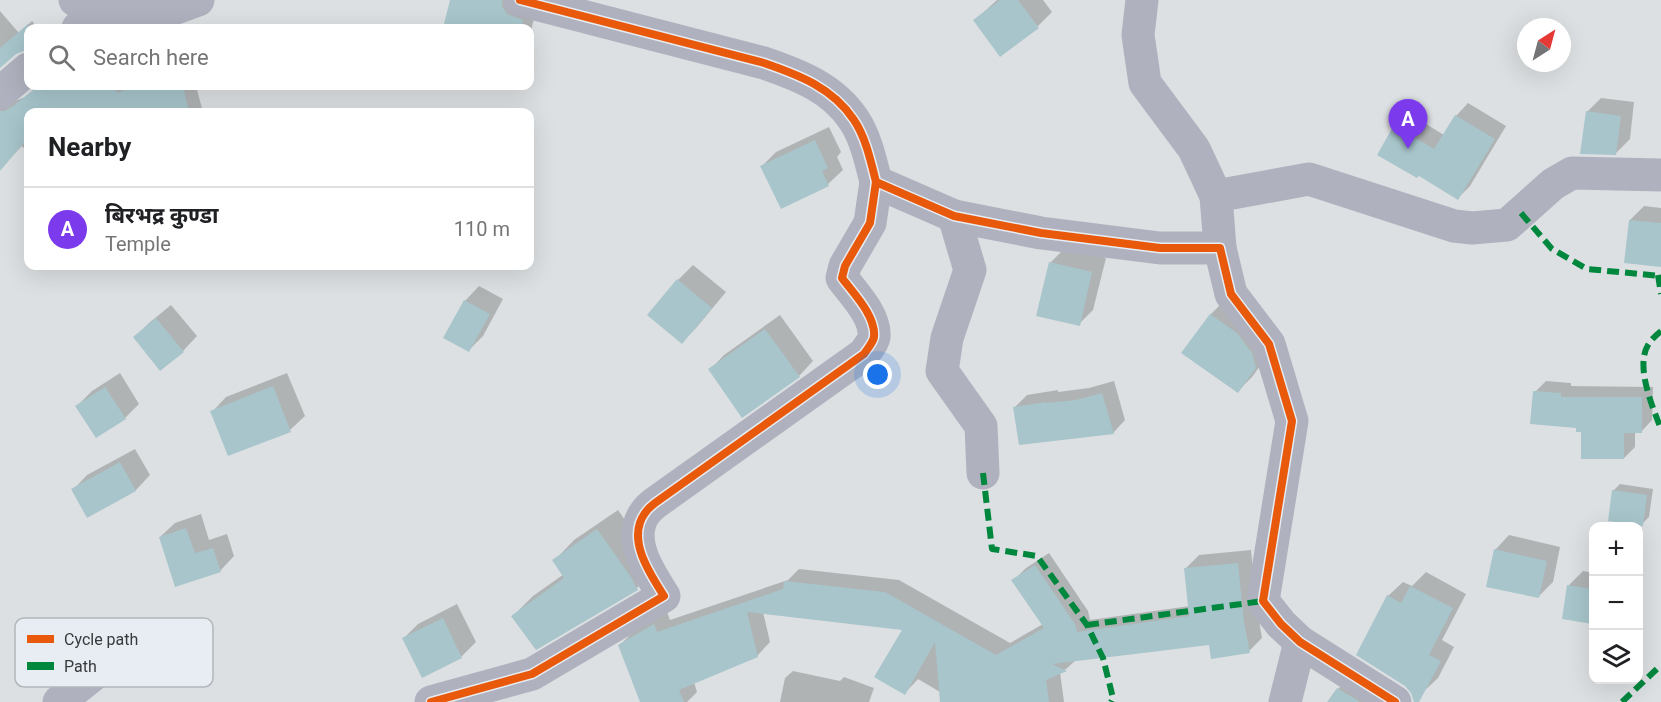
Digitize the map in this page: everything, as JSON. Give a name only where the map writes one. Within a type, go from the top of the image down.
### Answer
[{"type":"street","points":[[83,14],[176,8],[198,0]]},
{"type":"street","points":[[430,702],[532,674],[664,596],[647,569],[640,548],[638,531],[644,514],[655,503],[864,354],[874,339],[873,325],[866,311],[842,278],[845,266],[870,223],[876,182],[869,153],[855,121],[838,100],[813,82],[764,63],[520,0]]},
{"type":"street","points":[[1142,0],[1138,35],[1145,83],[1194,149],[1216,196],[1220,249],[1231,294],[1269,344],[1292,421],[1263,601],[1281,624],[1300,642],[1395,702]]},
{"type":"street","points":[[0,93],[24,72]]},
{"type":"street","points":[[1216,196],[1309,180],[1454,226],[1472,228],[1507,225],[1553,184],[1572,173],[1661,175]]},
{"type":"street","points":[[876,182],[954,216],[1041,233],[1160,248],[1220,249]]},
{"type":"street","points":[[954,216],[970,270],[947,338],[942,371],[981,426],[983,473]]},
{"type":"street","points":[[1285,702],[1300,642]]},
{"type":"street","points":[[59,702],[78,687]]},
{"type":"building","points":[[450,0],[502,0],[502,6],[507,14],[523,20],[522,24],[444,24]]},
{"type":"building","points":[[1000,0],[1018,0],[1039,28],[1000,57],[973,20]]},
{"type":"building","points":[[24,27],[24,51],[16,54],[0,68],[0,48]]},
{"type":"building","points":[[33,90],[115,90],[118,93],[124,90],[184,90],[188,108],[24,108],[24,143],[0,171],[0,111],[12,107]]},
{"type":"building","points":[[1586,111],[1621,116],[1616,155],[1580,154]]},
{"type":"building","points":[[1455,115],[1495,139],[1458,200],[1419,176],[1417,178],[1377,155],[1394,125],[1434,149]]},
{"type":"building","points":[[815,140],[828,168],[822,171],[829,186],[781,209],[760,166]]},
{"type":"building","points":[[1629,220],[1661,223],[1661,267],[1624,263]]},
{"type":"building","points":[[1049,262],[1092,272],[1080,326],[1036,316]]},
{"type":"building","points":[[677,279],[712,308],[682,344],[647,315]]},
{"type":"building","points":[[464,300],[490,314],[469,352],[443,338]]},
{"type":"building","points":[[1210,314],[1237,333],[1252,353],[1256,368],[1238,393],[1181,353]]},
{"type":"building","points":[[156,318],[184,352],[160,371],[133,337]]},
{"type":"building","points":[[765,329],[800,377],[742,418],[708,369]]},
{"type":"building","points":[[273,386],[291,432],[228,456],[210,411]]},
{"type":"building","points":[[105,387],[126,419],[96,438],[75,406]]},
{"type":"building","points":[[1533,391],[1561,393],[1561,397],[1642,397],[1642,433],[1624,433],[1624,459],[1581,459],[1581,432],[1576,432],[1576,428],[1530,424]]},
{"type":"building","points":[[1102,393],[1114,434],[1019,445],[1013,407],[1076,400]]},
{"type":"building","points":[[120,462],[136,491],[87,518],[71,489]]},
{"type":"building","points":[[1612,490],[1647,495],[1643,526],[1643,522],[1608,521]]},
{"type":"building","points":[[186,528],[195,553],[213,548],[221,572],[175,587],[159,537]]},
{"type":"building","points":[[597,529],[638,590],[536,650],[511,616],[564,578],[552,560]]},
{"type":"building","points":[[1494,549],[1547,561],[1539,598],[1486,587]]},
{"type":"building","points":[[1238,563],[1244,622],[1250,653],[1211,659],[1209,645],[1052,664],[1067,671],[1046,680],[1049,702],[940,702],[935,642],[905,695],[874,677],[902,630],[747,612],[758,657],[679,690],[684,702],[640,702],[618,645],[654,624],[657,632],[783,589],[784,581],[885,592],[996,655],[1044,628],[1011,580],[1035,565],[1075,624],[1077,632],[1189,616],[1184,568]]},
{"type":"building","points":[[1567,585],[1589,588],[1589,623],[1562,619]]},
{"type":"building","points":[[1410,586],[1453,608],[1429,655],[1441,661],[1419,702],[1414,702],[1405,686],[1356,655],[1387,595],[1401,603]]},
{"type":"building","points":[[443,618],[462,658],[422,678],[402,638]]},
{"type":"building","points":[[1337,688],[1360,702],[1327,702]]},
{"type":"marked path","points":[[1521,213],[1552,249],[1587,269],[1661,276]]},
{"type":"marked path","points":[[1658,275],[1661,294]]},
{"type":"marked path","points":[[1661,331],[1648,345],[1643,364],[1647,387],[1661,429]]},
{"type":"marked path","points":[[983,473],[992,549],[1037,556],[1087,625],[1103,658],[1113,698],[1111,702]]},
{"type":"marked path","points":[[1087,625],[1263,601]]},
{"type":"marked path","points":[[1622,702],[1661,665]]},
{"type":"cycle path","points":[[520,0],[764,63],[790,72],[826,91],[846,109],[865,142],[876,182],[954,216],[1041,233],[1160,248],[1220,248],[1231,294],[1269,344],[1292,421],[1263,601],[1281,624],[1300,642],[1395,702]]},
{"type":"cycle path","points":[[431,702],[532,674],[664,596],[647,567],[639,545],[640,523],[647,511],[864,354],[872,341],[874,337],[872,321],[842,278],[845,266],[870,223],[876,182]]},
{"type":"place","name":"बिरभद्र कुण्डा","points":[[1408,149]]}]
